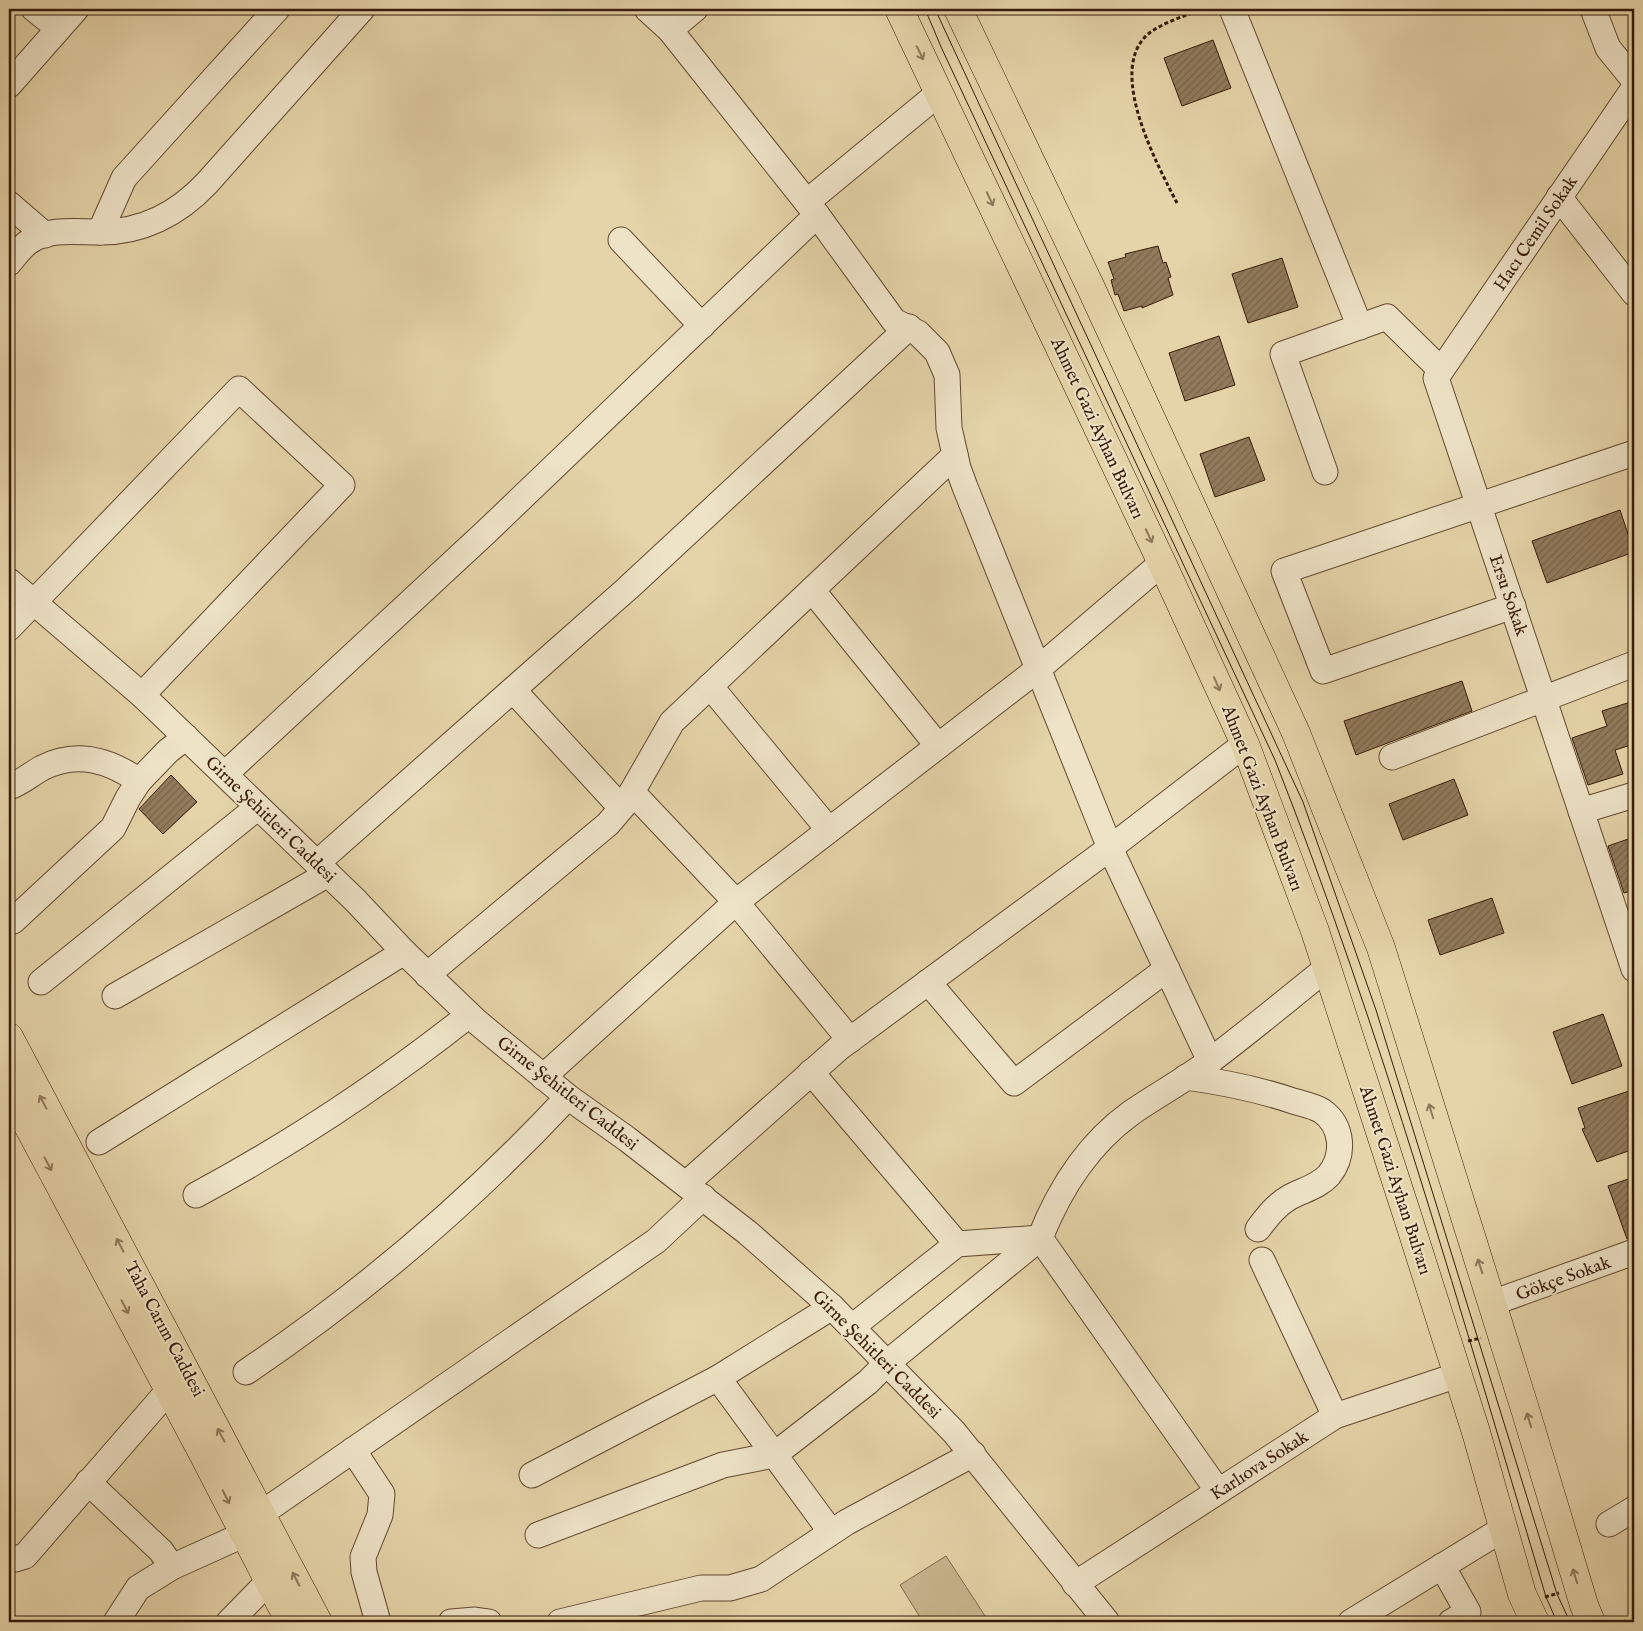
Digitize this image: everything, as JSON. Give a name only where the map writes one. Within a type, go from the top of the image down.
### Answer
[{"type":"main road","name":"Ahmet Gazi Ayhan Bulvarı","points":[[899,9],[1162,563],[1245,744],[1327,968],[1449,1346],[1503,1529],[1530,1612]]},
{"type":"main road","points":[[958,9],[1095,298],[1296,733],[1325,804],[1381,948],[1492,1303],[1578,1588],[1591,1622]]},
{"type":"main road","name":"Taha Carım Caddesi","points":[[9,1037],[318,1622]]},
{"type":"main road","name":"Taha Carım Caddesi","points":[[9,1090],[290,1622]]},
{"type":"street","points":[[34,9],[58,28]]},
{"type":"street","points":[[9,85],[76,9]]},
{"type":"street","points":[[100,232],[124,178],[277,9]]},
{"type":"street","points":[[9,263],[30,241],[45,235],[77,231],[125,230],[155,221],[177,210],[196,195],[362,9]]},
{"type":"street","points":[[647,9],[670,30],[812,209],[894,321],[909,327],[928,342],[943,363],[947,375],[947,410],[955,455],[965,487],[1110,848],[1210,1061]]},
{"type":"street","points":[[670,30],[695,9]]},
{"type":"street","points":[[1232,9],[1360,327]]},
{"type":"street","points":[[1593,9],[1608,48],[1634,80]]},
{"type":"street","name":"Hacı Cemil Sokak","points":[[1439,374],[1634,88]]},
{"type":"street","points":[[225,774],[479,539],[702,326],[812,209],[939,93]]},
{"type":"street","points":[[1559,197],[1633,289]]},
{"type":"street","points":[[9,204],[45,235]]},
{"type":"street","points":[[621,240],[702,326]]},
{"type":"street","points":[[1325,472],[1283,354],[1387,317],[1439,374]]},
{"type":"street","points":[[115,996],[323,868],[513,690],[635,581],[909,327]]},
{"type":"street","name":"Ersu Sokak","points":[[1439,374],[1479,505],[1581,811],[1630,943],[1634,969]]},
{"type":"street","points":[[9,628],[239,389],[342,485],[142,695]]},
{"type":"street","points":[[1513,606],[1323,671],[1284,571],[1634,453]]},
{"type":"street","points":[[427,974],[608,824],[629,798],[672,722],[955,455]]},
{"type":"street","points":[[544,1078],[736,902],[1038,669],[1162,563]]},
{"type":"street","name":"Girne Şehitleri Caddesi","points":[[9,581],[142,695],[323,868],[404,952],[469,1015],[568,1097],[694,1190],[777,1257],[832,1307],[973,1454],[1075,1584],[1099,1620]]},
{"type":"street","points":[[812,590],[938,746]]},
{"type":"street","points":[[1392,757],[1634,664]]},
{"type":"street","points":[[710,686],[828,830]]},
{"type":"street","points":[[513,690],[617,803],[629,798]]},
{"type":"street","points":[[13,920],[113,828],[139,781],[163,756],[186,737]]},
{"type":"street","points":[[262,1513],[656,1241],[694,1190],[811,1072],[850,1040],[1110,848],[1245,744]]},
{"type":"street","points":[[9,787],[44,768],[77,758],[102,761],[126,772],[139,781]]},
{"type":"street","points":[[1581,811],[1634,795]]},
{"type":"street","points":[[629,798],[736,902],[850,1040]]},
{"type":"street","points":[[41,982],[258,806]]},
{"type":"street","points":[[100,1142],[404,952]]},
{"type":"street","points":[[538,1535],[724,1465],[774,1455],[868,1382],[887,1363],[1040,1238],[1059,1196],[1097,1144],[1129,1114],[1210,1061],[1327,968]]},
{"type":"street","points":[[928,982],[1014,1082],[1167,969]]},
{"type":"street","points":[[196,1195],[324,1121],[394,1072],[469,1015]]},
{"type":"street","points":[[811,1072],[957,1244]]},
{"type":"street","points":[[1186,1077],[1255,1089],[1313,1107],[1327,1116],[1337,1129],[1339,1152],[1333,1168],[1327,1176],[1320,1183],[1277,1207],[1258,1229]]},
{"type":"street","points":[[246,1372],[339,1307],[432,1231],[486,1182],[568,1097]]},
{"type":"street","points":[[852,1327],[957,1244],[1040,1238]]},
{"type":"street","points":[[1040,1238],[1218,1491]]},
{"type":"street","name":"Gökçe Sokak","points":[[1492,1303],[1634,1252]]},
{"type":"street","points":[[1262,1260],[1335,1416]]},
{"type":"street","points":[[532,1475],[718,1378],[832,1307]]},
{"type":"street","name":"Karlıova Sokak","points":[[1075,1584],[1335,1416],[1458,1375]]},
{"type":"street","points":[[718,1378],[831,1532]]},
{"type":"street","points":[[9,1558],[16,1560],[25,1556],[169,1390]]},
{"type":"street","points":[[353,1450],[382,1494],[379,1520],[362,1557],[364,1572],[378,1622]]},
{"type":"street","points":[[560,1622],[701,1588],[730,1588],[745,1585],[776,1571],[831,1532],[973,1454]]},
{"type":"street","points":[[88,1482],[160,1551],[172,1567]]},
{"type":"street","points":[[1609,1524],[1634,1509]]},
{"type":"street","points":[[1350,1622],[1503,1529]]},
{"type":"street","points":[[116,1622],[138,1588],[172,1567],[245,1534]]},
{"type":"street","points":[[1442,1566],[1459,1617]]},
{"type":"street","points":[[229,1622],[269,1581]]},
{"type":"street","points":[[451,1622],[468,1620],[488,1622]]},
{"type":"path","points":[[1177,203],[1155,159],[1140,119],[1132,77],[1132,61],[1140,43],[1153,31],[1202,9]]},
{"type":"path","points":[[1449,1346],[1501,1333]]},
{"type":"path","points":[[1530,1612],[1578,1588]]},
{"type":"shaded area","points":[[946,1556],[989,1622],[923,1622],[900,1585]]},
{"type":"building","points":[[1213,40],[1231,88],[1182,106],[1164,58]]},
{"type":"building","points":[[1158,246],[1163,263],[1166,262],[1171,277],[1168,278],[1173,295],[1142,308],[1142,306],[1124,311],[1118,294],[1115,295],[1111,280],[1114,279],[1108,262],[1126,257],[1125,254]]},
{"type":"building","points":[[1282,258],[1298,307],[1248,323],[1232,274]]},
{"type":"building","points":[[1219,336],[1235,385],[1185,401],[1169,353]]},
{"type":"building","points":[[1249,437],[1265,480],[1215,497],[1200,454]]},
{"type":"building","points":[[1620,510],[1634,552],[1547,583],[1532,541]]},
{"type":"building","points":[[1462,681],[1472,711],[1356,755],[1344,721]]},
{"type":"building","points":[[1634,701],[1634,744],[1615,750],[1623,774],[1588,785],[1572,738],[1607,726],[1602,711]]},
{"type":"building","points":[[171,775],[197,802],[163,834],[139,809]]},
{"type":"building","points":[[1454,779],[1468,815],[1403,840],[1389,804]]},
{"type":"building","points":[[1634,837],[1634,890],[1624,893],[1608,846]]},
{"type":"building","points":[[1492,898],[1504,933],[1440,955],[1428,920]]},
{"type":"building","points":[[1603,1014],[1622,1066],[1572,1084],[1553,1032]]},
{"type":"building","points":[[1629,1091],[1634,1108],[1634,1149],[1597,1162],[1582,1129],[1585,1128],[1578,1108]]},
{"type":"building","points":[[1634,1177],[1634,1238],[1627,1239],[1608,1186]]},
{"type":"tram line","points":[[925,9],[1275,760],[1351,966],[1386,1070],[1452,1280],[1546,1597],[1557,1622]]},
{"type":"tram line","points":[[935,9],[1303,802],[1376,1010],[1557,1594],[1570,1622]]}]
